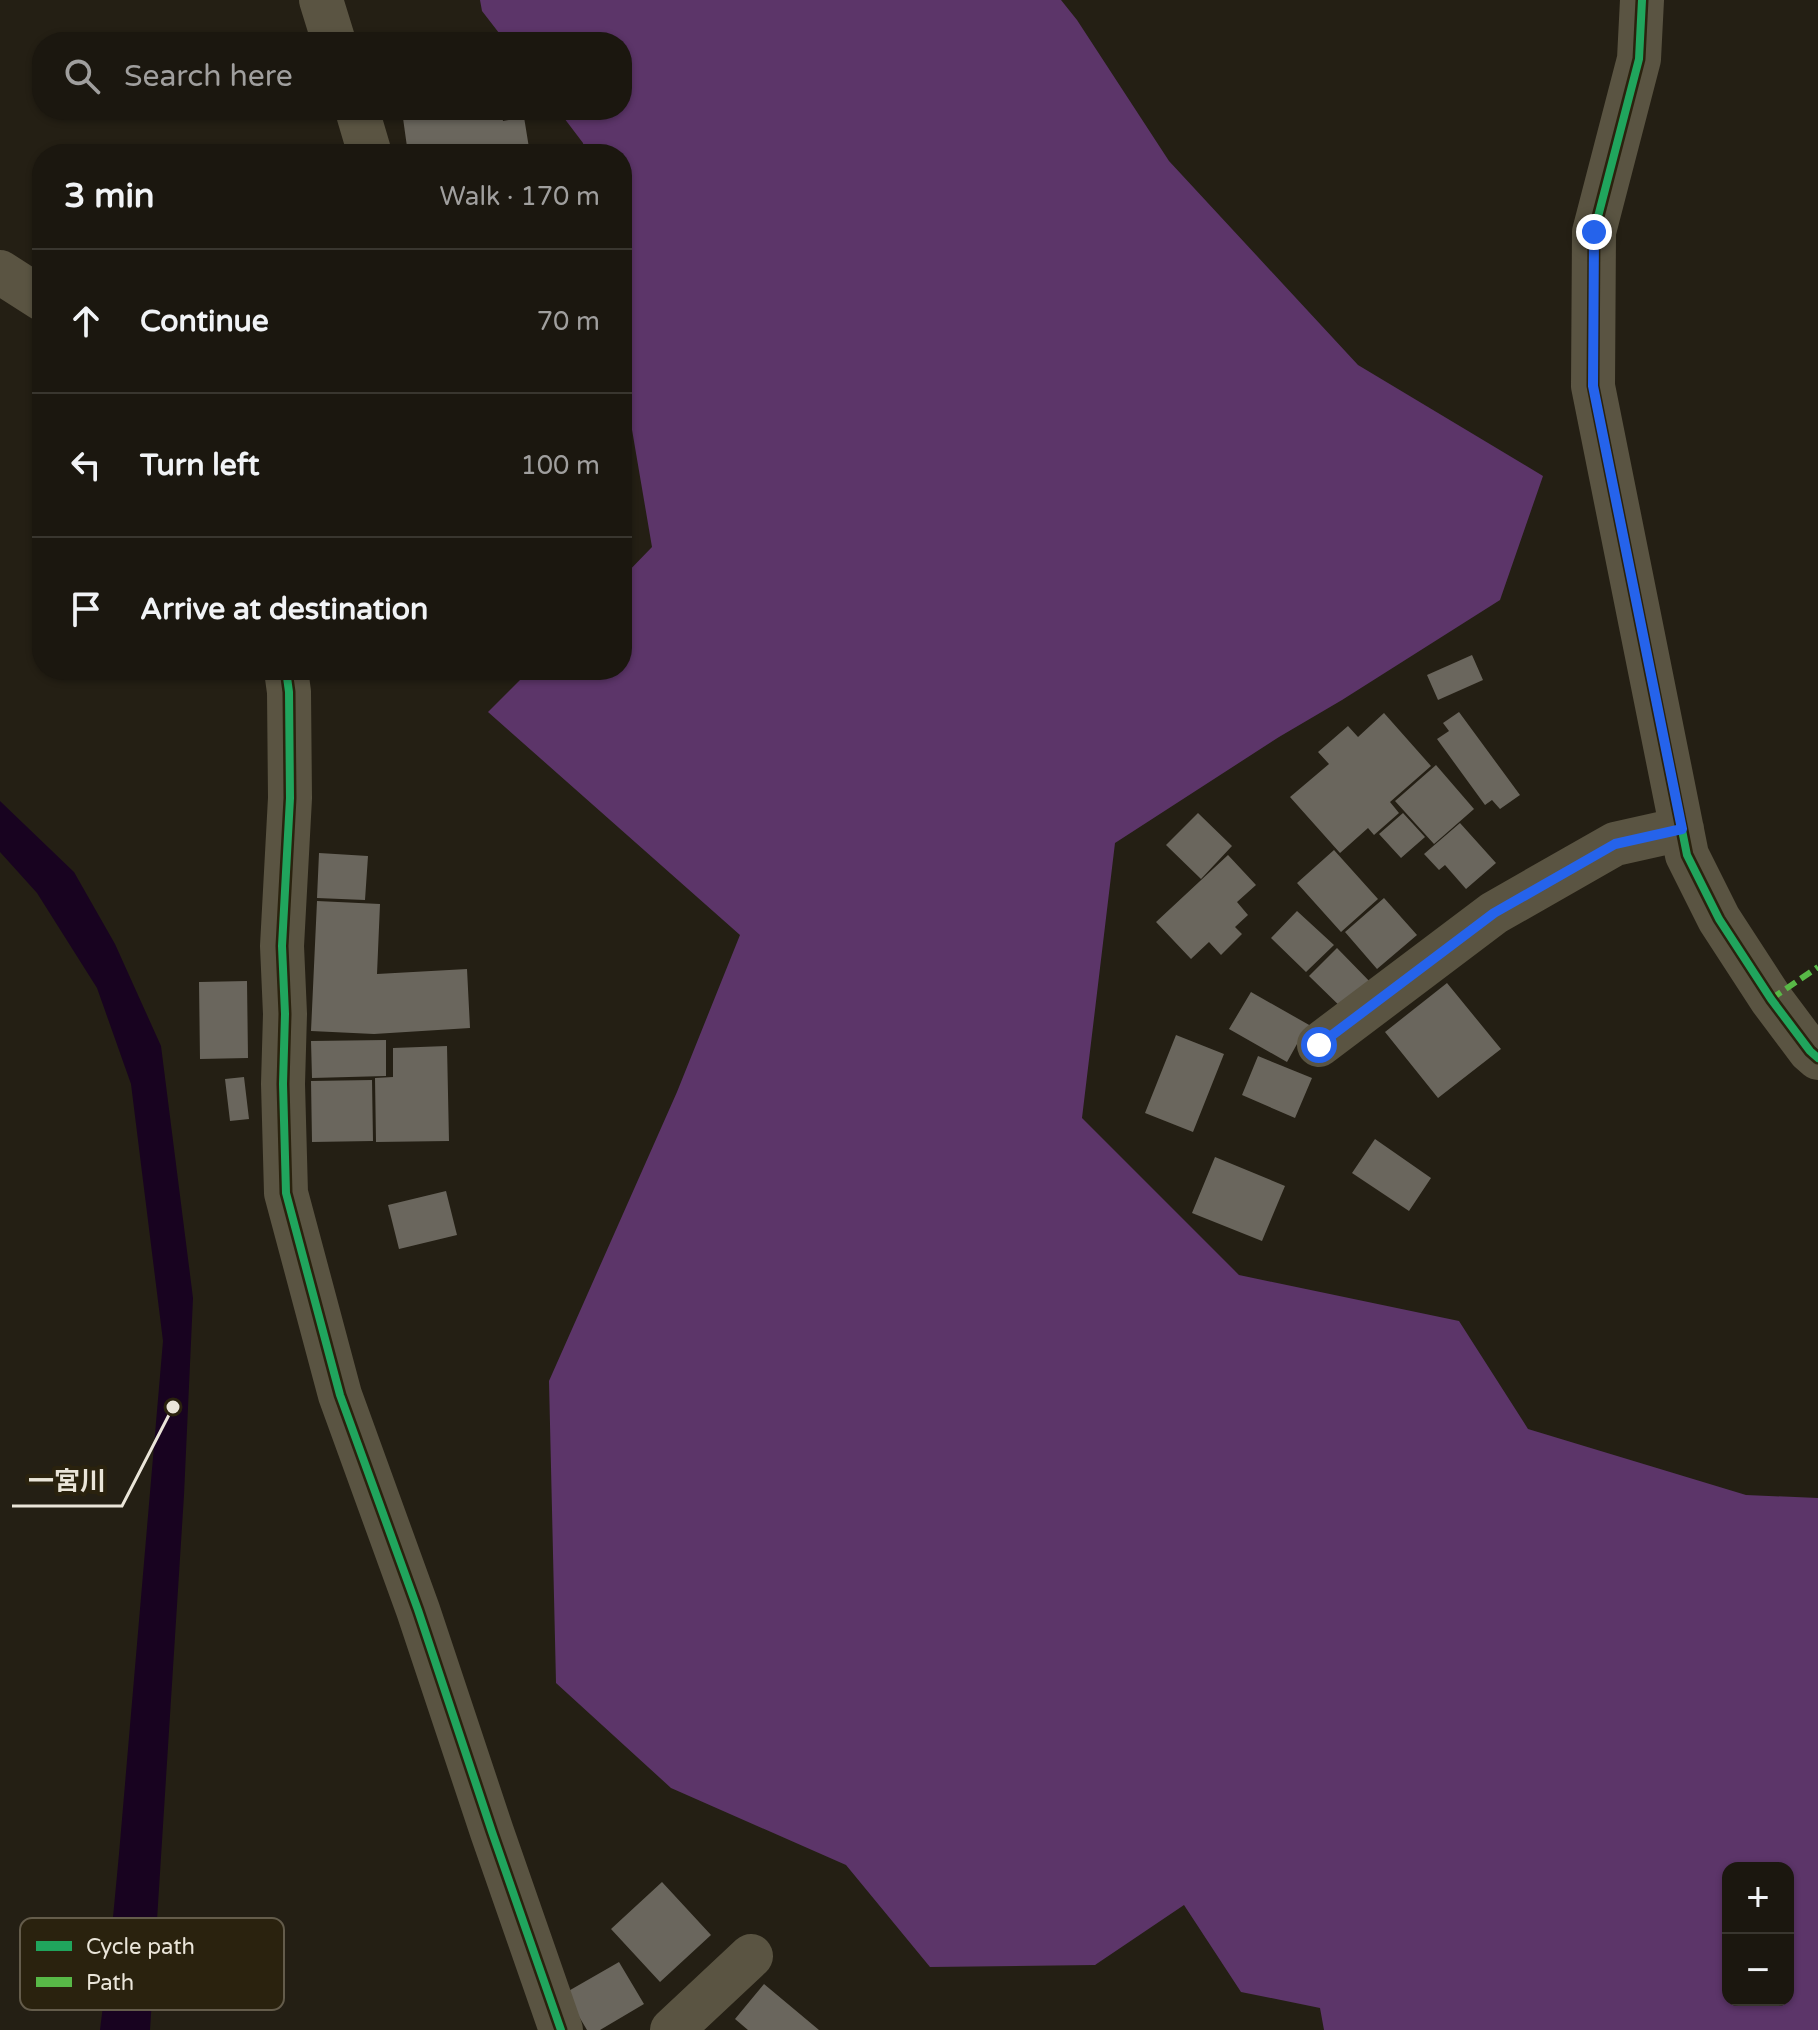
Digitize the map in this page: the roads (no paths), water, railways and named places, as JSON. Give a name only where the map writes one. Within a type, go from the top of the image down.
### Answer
[{"type":"street","points":[[321,0],[331,32]]},
{"type":"street","points":[[1642,0],[1639,59],[1594,232],[1593,386],[1687,855],[1719,919],[1771,999],[1818,1058]]},
{"type":"street","points":[[360,120],[367,144]]},
{"type":"street","points":[[0,272],[32,293]]},
{"type":"street","points":[[287,680],[290,798],[282,946],[286,1193],[340,1395],[418,1610],[561,2030]]},
{"type":"street","points":[[1319,1045],[1494,913],[1615,844],[1682,829]]},
{"type":"street","points":[[672,2030],[751,1956]]},
{"type":"place","name":"一宮川","points":[[173,1407]]}]
